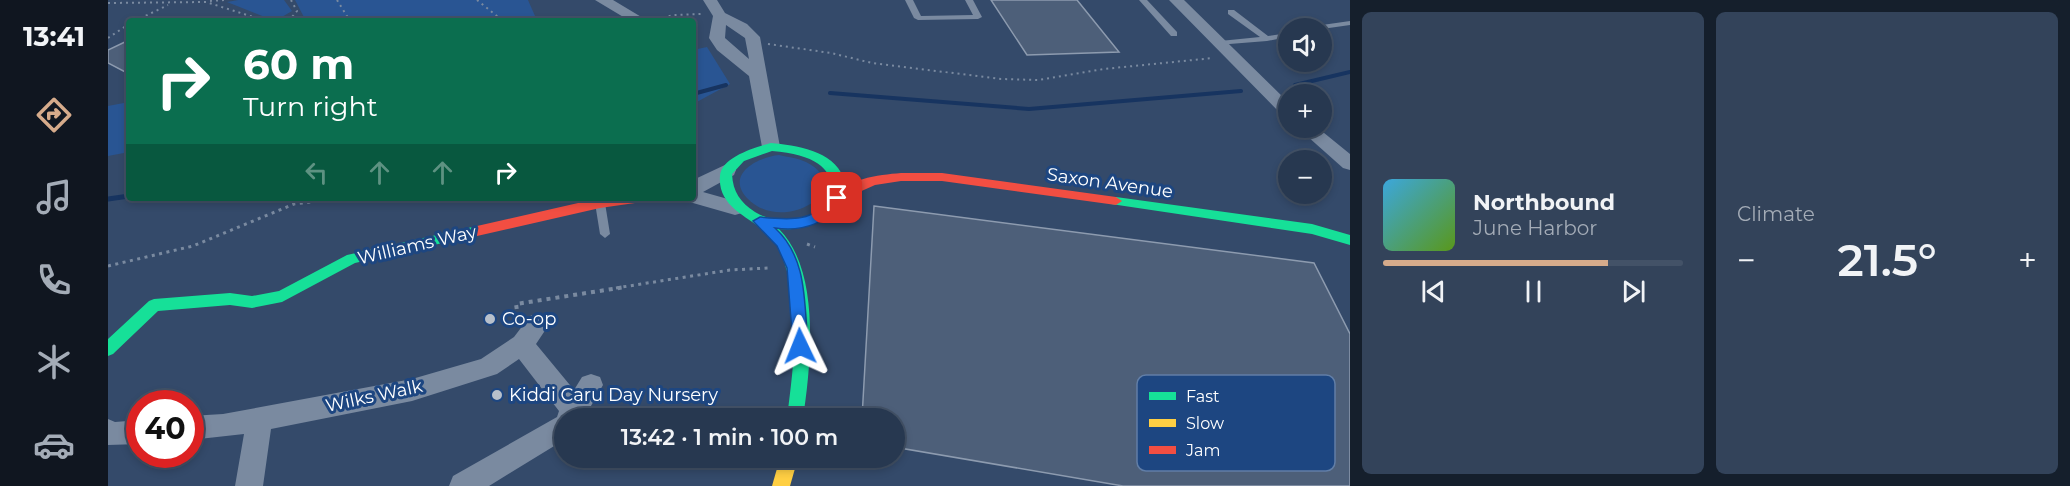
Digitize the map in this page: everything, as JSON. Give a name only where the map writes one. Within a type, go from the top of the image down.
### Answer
[{"type":"street","points":[[602,0],[643,18]]},
{"type":"street","points":[[710,0],[720,16],[738,25],[757,43],[757,75],[771,147]]},
{"type":"street","points":[[1176,0],[1278,101]]},
{"type":"street","points":[[720,16],[717,38],[723,47],[757,75]]},
{"type":"street","points":[[1319,138],[1350,164]]},
{"type":"street","points":[[696,187],[728,170],[738,159],[752,151],[771,147],[787,147],[845,165]]},
{"type":"street","points":[[807,238],[821,216],[831,208],[837,198],[839,187],[837,176],[830,165],[818,156]]},
{"type":"street","name":"Saxon Avenue","points":[[868,169],[902,176]]},
{"type":"street","points":[[728,170],[724,182],[726,196],[735,208]]},
{"type":"street","name":"Saxon Avenue","points":[[837,198],[849,188],[867,180],[902,176],[942,177],[1312,230],[1350,240]]},
{"type":"street","points":[[696,197],[735,208],[760,221],[783,243],[794,268],[801,327],[800,384],[796,408]]},
{"type":"street","name":"Williams Way","points":[[108,349],[154,305],[230,299],[252,302],[282,296],[351,259],[617,201]]},
{"type":"street","points":[[760,221],[791,225],[821,216]]},
{"type":"street","name":"Saxon Avenue","points":[[1312,230],[1334,228],[1348,223]]},
{"type":"street","points":[[794,268],[801,252]]},
{"type":"street","name":"Wilks Walk","points":[[204,427],[223,426],[412,390],[488,367],[522,344],[538,323]]},
{"type":"street","points":[[522,344],[563,408]]},
{"type":"street","points":[[576,408],[591,385]]},
{"type":"street","points":[[249,486],[260,419]]},
{"type":"street","points":[[463,486],[492,478],[554,430]]},
{"type":"street","points":[[108,431],[111,434],[126,433]]},
{"type":"street","points":[[781,486],[786,468]]},
{"type":"lane","points":[[909,0],[918,18],[978,17],[969,0]]},
{"type":"lane","points":[[1143,0],[1174,34]]},
{"type":"lane","points":[[1231,12],[1267,39]]},
{"type":"lane","points":[[1332,26],[1350,23]]},
{"type":"lane","points":[[1220,43],[1278,36]]},
{"type":"lane","points":[[600,203],[605,234]]},
{"type":"path","points":[[141,18],[182,0]]},
{"type":"path","points":[[201,0],[258,18]]},
{"type":"path","points":[[108,3],[226,0]]},
{"type":"path","points":[[288,18],[297,11],[291,0]]},
{"type":"path","points":[[337,0],[348,18]]},
{"type":"path","points":[[477,0],[499,18]]},
{"type":"path","points":[[662,18],[691,14],[720,16]]},
{"type":"path","points":[[108,38],[126,26]]},
{"type":"path","points":[[757,43],[831,53],[872,63],[1001,79],[1038,80],[1104,69],[1233,57]]},
{"type":"path","points":[[108,266],[193,246],[294,204],[307,201]]},
{"type":"path","points":[[522,344],[516,304],[730,270],[778,267]]},
{"type":"shaded area","points":[[284,0],[292,11],[280,18],[267,18],[227,2]]},
{"type":"shaded area","points":[[295,0],[528,0],[535,16],[540,18],[304,18]]},
{"type":"shaded area","points":[[707,47],[730,84],[696,102],[696,49]]},
{"type":"shaded area","points":[[126,103],[126,153],[108,156],[108,106]]},
{"type":"shaded area","points":[[779,155],[806,162],[820,173],[824,184],[820,195],[810,204],[795,210],[778,212],[762,208],[747,198],[741,189],[742,174],[747,168],[762,159]]},
{"type":"building","points":[[991,0],[1077,0],[1119,52],[1027,55]]},
{"type":"building","points":[[126,41],[126,72],[108,63],[108,50]]},
{"type":"building","points":[[874,206],[1314,263],[1350,334],[1350,486],[1123,486],[905,449],[905,408],[863,408]]},
{"type":"waterway","points":[[1299,84],[1350,72]]},
{"type":"waterway","points":[[696,93],[726,85]]},
{"type":"waterway","points":[[830,93],[1029,109],[1241,91]]},
{"type":"waterway","points":[[108,199],[126,196]]},
{"type":"traffic: fast","points":[[771,147],[808,154],[831,167],[837,177],[839,188],[835,201],[828,211],[807,222],[782,225],[759,220],[734,201],[727,186],[726,173],[740,158],[771,147]]},
{"type":"traffic: fast","points":[[1116,201],[1312,229],[1350,240]]},
{"type":"traffic: fast","points":[[760,221],[781,240],[792,264],[798,285],[802,352],[796,408]]},
{"type":"traffic: fast","points":[[108,349],[154,305],[230,299],[252,302],[282,296],[352,259],[477,231]]},
{"type":"traffic: slow","points":[[781,486],[786,468]]},
{"type":"traffic: jam","points":[[837,198],[862,184],[887,178],[942,177],[1116,201]]},
{"type":"traffic: jam","points":[[477,231],[617,201]]},
{"type":"place","name":"Co-op","points":[[490,319]]},
{"type":"place","name":"Kiddi Caru Day Nursery","points":[[497,395]]},
{"type":"route","points":[[800,346],[801,327],[794,268],[783,243],[760,221],[775,225],[807,222],[821,216],[831,208],[837,198]]}]
